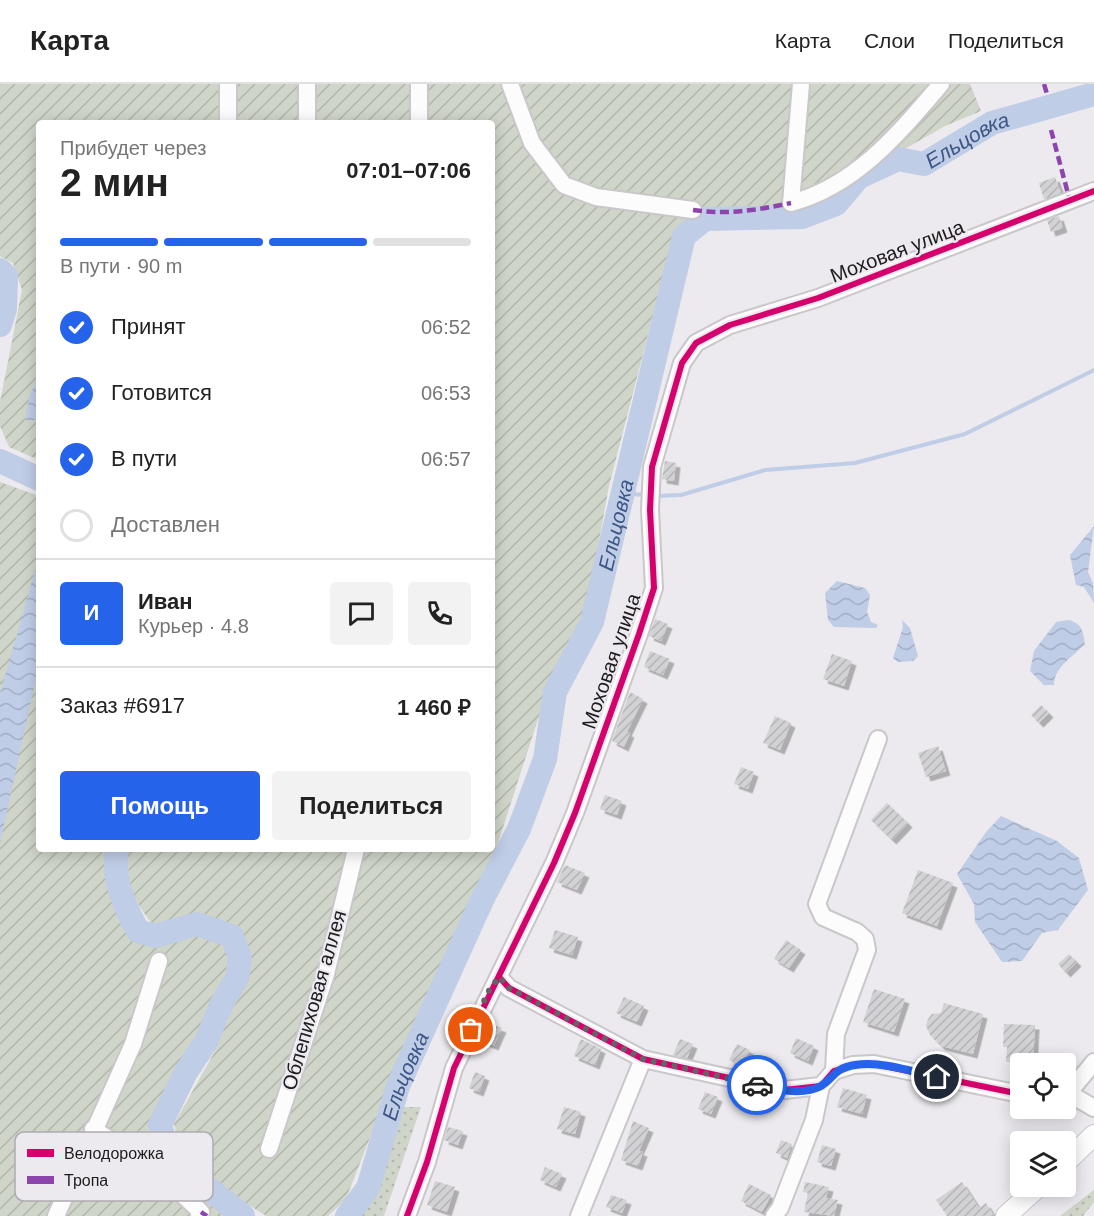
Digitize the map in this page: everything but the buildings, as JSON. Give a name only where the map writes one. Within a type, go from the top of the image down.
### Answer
[{"type":"street","points":[[228,84],[228,120]]},
{"type":"street","points":[[307,84],[307,120]]},
{"type":"street","points":[[419,84],[419,120]]},
{"type":"street","points":[[510,84],[532,143],[564,185],[596,197],[693,210]]},
{"type":"street","points":[[801,84],[791,203],[834,187],[883,148],[941,84]]},
{"type":"street","name":"Моховая улица","points":[[407,1216],[427,1162],[453,1068],[488,992],[499,977],[575,813],[654,588],[650,510],[652,467],[682,363],[696,343],[729,325],[818,298],[1094,192]]},
{"type":"street","points":[[834,1071],[836,1034],[867,950],[865,939],[857,932],[823,917],[817,904],[878,739]]},
{"type":"street","name":"Облепиховая аллея","points":[[268,1149],[326,974],[355,852]]},
{"type":"street","points":[[92,1132],[133,1044],[159,961]]},
{"type":"street","points":[[499,977],[509,988],[643,1059],[783,1090],[821,1086]]},
{"type":"street","points":[[579,1216],[643,1059]]},
{"type":"street","points":[[1076,1085],[1094,1062]]},
{"type":"street","points":[[774,1216],[780,1208],[814,1120],[821,1086],[834,1071],[853,1065],[874,1064],[1010,1092]]},
{"type":"street","points":[[1076,1100],[1094,1108]]},
{"type":"street","points":[[93,1129],[98,1132]]},
{"type":"street","points":[[1076,1152],[1094,1135]]},
{"type":"street","points":[[1006,1216],[1027,1197]]},
{"type":"street","points":[[56,1216],[62,1201]]},
{"type":"street","points":[[189,1201],[201,1212],[199,1216]]},
{"type":"shaded area","points":[[0,84],[970,84],[981,111],[945,126],[887,159],[787,208],[703,210],[674,234],[609,486],[586,612],[550,682],[495,850],[495,120],[36,120],[36,459],[9,447],[0,426],[0,402],[22,290],[13,263],[0,256]]},
{"type":"shaded area","points":[[0,482],[36,495],[36,852],[108,852],[120,908],[134,935],[144,943],[156,945],[191,934],[203,934],[227,943],[234,957],[230,975],[166,1090],[148,1132],[15,1132],[15,1201],[206,1201],[224,1216],[0,1216]]},
{"type":"shaded area","points":[[128,852],[494,852],[402,1056],[346,1199],[328,1216],[266,1216],[235,1196],[213,1178],[213,1132],[176,1132],[174,1124],[215,1051],[252,957],[235,925],[195,913],[155,927],[132,891],[128,873]]},
{"type":"shaded area","points":[[403,1107],[421,1107],[384,1216],[334,1216],[366,1186]]},
{"type":"shaded area","points":[[1094,1190],[1094,1202],[1083,1216],[1060,1216]]},
{"type":"water","points":[[36,383],[36,420],[25,420],[30,394]]},
{"type":"water","points":[[1094,526],[1088,572],[1093,583],[1094,603],[1084,587],[1076,585],[1070,555]]},
{"type":"water","points":[[35,571],[36,679],[0,843],[0,693]]},
{"type":"water","points":[[837,581],[865,588],[870,595],[867,612],[871,622],[878,625],[876,628],[834,627],[828,620],[825,593]]},
{"type":"water","points":[[902,620],[910,628],[918,656],[913,661],[898,662],[893,658],[903,627]]},
{"type":"water","points":[[1068,620],[1081,628],[1085,644],[1061,667],[1054,685],[1044,685],[1030,671],[1034,651],[1056,622]]},
{"type":"water","points":[[1001,816],[1057,841],[1079,858],[1088,890],[1058,930],[1042,933],[1022,961],[1002,962],[975,922],[974,904],[957,874],[986,832]]},
{"type":"waterway","name":"Ельцовка","points":[[347,1216],[368,1188],[398,1086],[482,900],[519,829],[545,759],[555,692],[592,622],[684,236],[705,219],[802,217],[836,204],[859,177],[898,159],[924,164],[992,123],[1094,94]]},
{"type":"waterway","name":"Ельцовка","points":[[0,270],[6,276],[5,309],[0,325]]},
{"type":"waterway","points":[[656,496],[681,495],[765,470],[855,463],[965,434],[1094,370]]},
{"type":"waterway","name":"Ельцовка","points":[[0,461],[36,478]]},
{"type":"waterway","points":[[620,493],[645,495]]},
{"type":"waterway","name":"Ельцовка","points":[[117,852],[116,871],[120,892],[138,931],[155,936],[197,924],[232,936],[240,957],[237,978],[221,1005],[206,1042],[186,1072],[160,1125],[162,1132]]},
{"type":"waterway","name":"Ельцовка","points":[[213,1192],[243,1216]]},
{"type":"marked path","points":[[1044,84],[1047,94]]},
{"type":"marked path","points":[[1051,130],[1070,201]]},
{"type":"marked path","points":[[693,210],[742,211],[791,203]]},
{"type":"marked path","points":[[201,1212],[207,1216]]},
{"type":"cycle path","points":[[407,1216],[427,1162],[454,1068],[554,863],[575,813],[654,588],[650,510],[652,467],[682,363],[696,343],[730,325],[818,298],[1094,191]]},
{"type":"cycle path","points":[[499,977],[509,988],[643,1059],[784,1090],[821,1086],[834,1071],[853,1065],[874,1064],[1010,1092]]},
{"type":"way so far","points":[[471,1030],[488,992],[499,977],[509,988],[643,1059],[669,1067],[757,1085]]},
{"type":"route","points":[[757,1085],[783,1090],[802,1090],[821,1086],[834,1071],[853,1065],[874,1064],[937,1077]]}]
